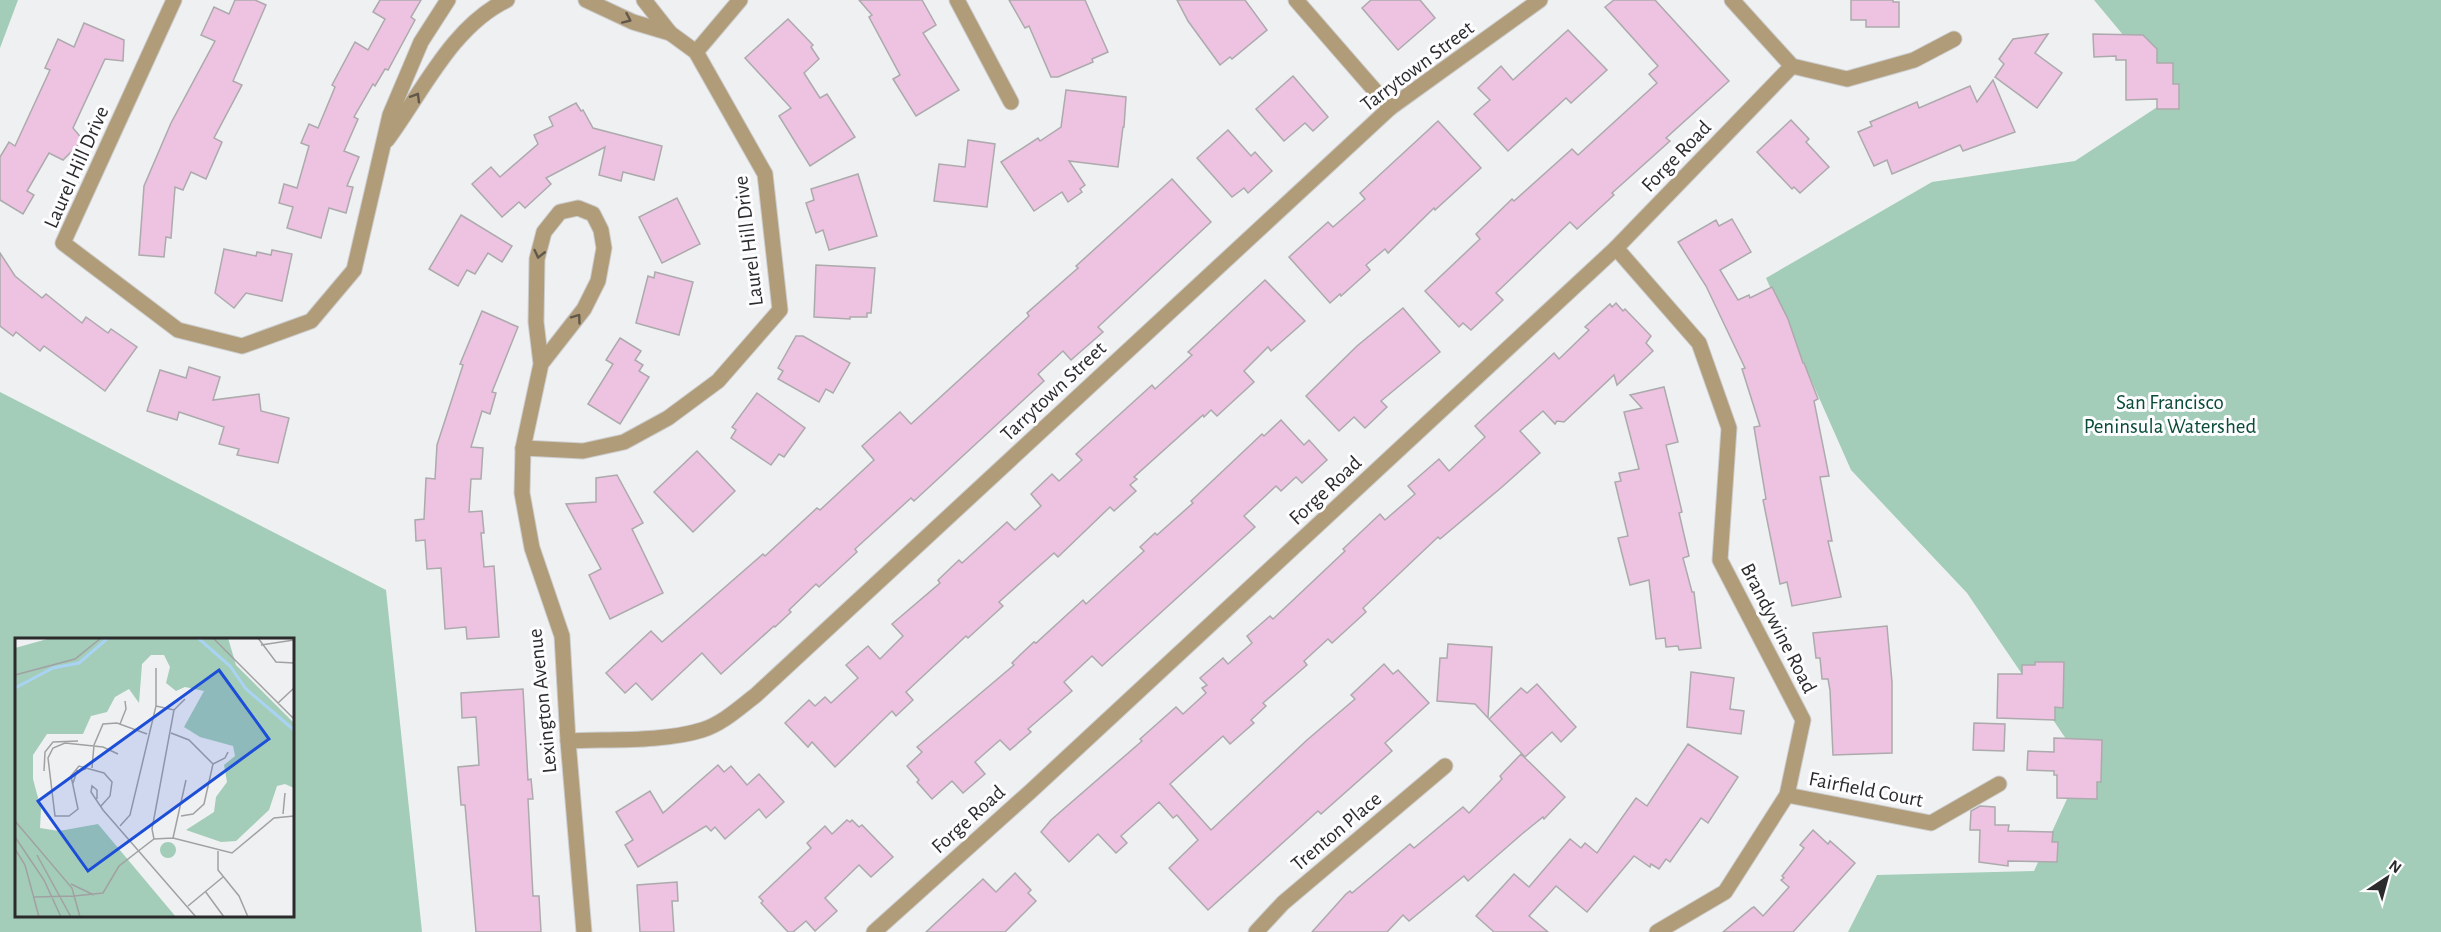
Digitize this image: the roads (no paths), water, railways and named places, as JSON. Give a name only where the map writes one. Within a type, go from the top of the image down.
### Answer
[{"type":"street","name":"Laurel Hill Drive","points":[[174,0],[63,243],[178,330],[242,346],[311,321],[354,270],[390,115],[421,42],[448,0]]},
{"type":"street","name":"Laurel Hill Drive","points":[[383,145],[447,52],[490,8],[507,0]]},
{"type":"street","name":"Laurel Hill Drive","points":[[586,0],[633,22],[670,33]]},
{"type":"street","name":"Laurel Hill Drive","points":[[523,448],[583,451],[624,442],[668,418],[718,381],[780,310],[765,174],[696,52],[670,33],[644,0]]},
{"type":"street","points":[[696,52],[740,0]]},
{"type":"street","points":[[957,0],[1011,102]]},
{"type":"street","points":[[1296,0],[1390,108]]},
{"type":"street","name":"Tarrytown Street","points":[[568,741],[652,738],[702,730],[730,716],[1390,108],[1540,0]]},
{"type":"street","points":[[1732,0],[1792,66],[1847,79],[1914,60],[1954,39]]},
{"type":"street","name":"Forge Road","points":[[874,932],[1040,783],[1616,248],[1792,66]]},
{"type":"street","name":"Lexington Avenue","points":[[541,364],[584,309],[598,281],[604,248],[602,230],[593,214],[578,208],[560,212],[544,232],[537,260],[536,322],[541,364],[523,448],[522,493],[532,548],[562,636],[584,932]]},
{"type":"street","name":"Brandywine Road","points":[[1616,248],[1699,343],[1729,429],[1720,560],[1803,720],[1787,795],[1725,892],[1657,932]]},
{"type":"street","name":"Trenton Place","points":[[1256,932],[1283,903],[1445,766]]},
{"type":"street","name":"Fairfield Court","points":[[1787,795],[1931,823],[1999,784]]},
{"type":"park label","name":"San Francisco Peninsula Watershed","points":[[2170,414]]}]
